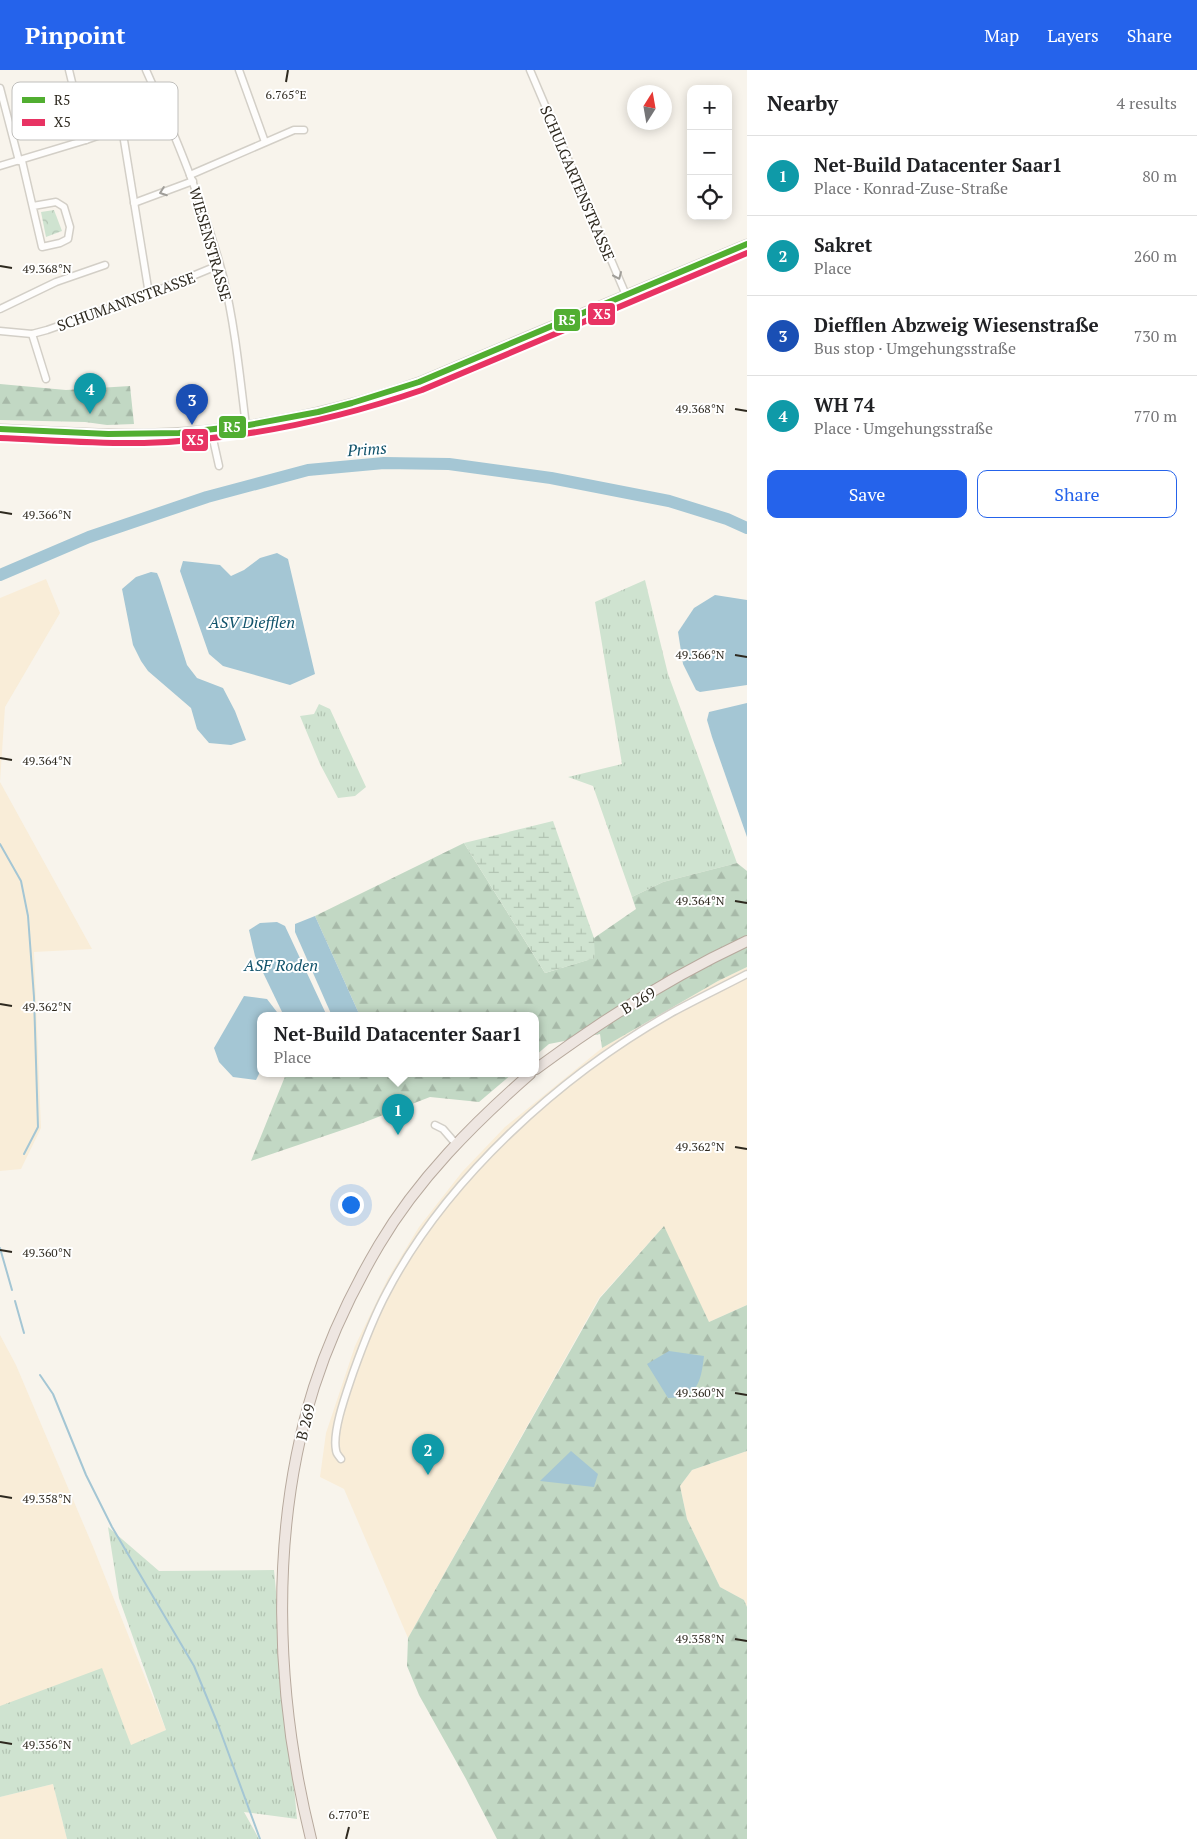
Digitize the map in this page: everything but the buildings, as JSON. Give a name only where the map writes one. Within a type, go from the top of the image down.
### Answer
[{"type":"main road","points":[[0,429],[142,434],[211,430],[310,415],[382,395],[419,382],[747,244]]},
{"type":"main road","name":"B 269","points":[[539,1067],[643,996],[711,958],[747,942]]},
{"type":"main road","name":"B 269","points":[[311,1839],[290,1726],[283,1600],[286,1538],[298,1454],[314,1387],[350,1298],[380,1244],[410,1200],[456,1144],[479,1120],[527,1077]]},
{"type":"street","name":"WIESENSTRASSE","points":[[146,70],[152,82]]},
{"type":"street","points":[[239,70],[265,142]]},
{"type":"street","name":"SCHULGARTENSTRASSE","points":[[530,70],[626,296]]},
{"type":"street","points":[[0,88],[12,132]]},
{"type":"street","points":[[134,203],[265,142],[294,130],[304,130]]},
{"type":"street","points":[[14,140],[42,247],[68,239],[70,227],[64,207],[56,202],[32,206]]},
{"type":"street","points":[[0,166],[86,140]]},
{"type":"street","points":[[124,140],[149,294]]},
{"type":"street","name":"WIESENSTRASSE","points":[[177,140],[219,265],[228,300],[246,426]]},
{"type":"street","points":[[0,309],[56,282],[105,264]]},
{"type":"street","name":"SCHUMANNSTRASSE","points":[[32,334],[149,294],[219,265]]},
{"type":"street","points":[[0,330],[32,334],[46,379]]},
{"type":"street","points":[[211,430],[219,466]]},
{"type":"street","points":[[341,1459],[336,1453],[336,1438],[341,1410],[363,1344],[387,1292],[407,1258],[428,1226],[462,1183],[515,1129],[575,1078],[636,1035],[672,1013],[747,974]]},
{"type":"street","points":[[435,1125],[443,1129],[456,1144]]},
{"type":"shaded area","points":[[46,579],[60,613],[5,707],[0,782],[0,598]]},
{"type":"shaded area","points":[[0,782],[92,949],[34,952],[41,1128],[21,1169],[0,1171]]},
{"type":"shaded area","points":[[747,967],[747,1305],[709,1322],[663,1227],[599,1298],[408,1638],[344,1489],[320,1477],[326,1433],[355,1346],[388,1278],[419,1227],[462,1172],[505,1127],[602,1048],[718,981]]},
{"type":"shaded area","points":[[0,1335],[16,1365],[94,1549],[166,1730],[131,1746],[0,1706]]},
{"type":"shaded area","points":[[747,1451],[747,1607],[744,1600],[720,1587],[687,1519],[680,1486],[692,1470]]},
{"type":"shaded area","points":[[53,1784],[67,1839],[0,1839],[0,1797]]},
{"type":"green space","points":[[54,210],[62,231],[46,237],[41,212]]},
{"type":"green space","points":[[0,384],[66,390],[130,386],[134,424],[107,425],[85,422],[0,420]]},
{"type":"green space","points":[[645,580],[668,674],[737,863],[663,882],[632,897],[593,786],[568,777],[622,764],[595,602]]},
{"type":"green space","points":[[319,704],[330,709],[366,787],[355,796],[338,798],[320,764],[300,716],[314,714]]},
{"type":"green space","points":[[553,821],[594,938],[595,958],[545,973],[464,843]]},
{"type":"green space","points":[[464,843],[545,973],[594,958],[594,938],[636,909],[632,897],[663,882],[737,863],[747,871],[747,967],[718,981],[602,1048],[600,1034],[549,1044],[539,1052],[539,1012],[358,1012],[315,916]]},
{"type":"green space","points":[[285,1077],[508,1077],[479,1102],[430,1097],[360,1124],[251,1161]]},
{"type":"green space","points":[[664,1226],[709,1322],[747,1305],[747,1451],[692,1470],[680,1486],[687,1519],[720,1587],[744,1600],[747,1607],[747,1839],[497,1839],[419,1695],[407,1666],[408,1638],[600,1298]]},
{"type":"green space","points":[[108,1527],[159,1571],[274,1570],[297,1819],[244,1812],[259,1839],[67,1839],[53,1784],[0,1797],[0,1706],[102,1668],[131,1745],[166,1730],[119,1598]]},
{"type":"water","name":"ASV Diefflen","points":[[277,553],[288,559],[315,674],[290,685],[223,666],[209,654],[180,571],[183,561],[220,565],[231,576],[244,570],[260,558]]},
{"type":"water","points":[[151,572],[157,573],[160,580],[187,665],[197,678],[223,688],[235,711],[246,740],[231,745],[209,743],[197,729],[191,708],[148,671],[141,661],[133,645],[122,589],[136,577]]},
{"type":"water","points":[[715,595],[747,600],[747,685],[700,692],[696,690],[683,664],[678,632],[694,608]]},
{"type":"water","points":[[747,703],[747,837],[707,720],[709,712]]},
{"type":"water","name":"ASF Roden","points":[[315,916],[358,1012],[330,1012],[295,932],[295,924]]},
{"type":"water","name":"ASF Roden","points":[[277,922],[285,926],[325,1012],[282,1012],[255,956],[249,930],[260,923]]},
{"type":"water","points":[[244,996],[267,999],[277,1012],[257,1012],[256,1080],[233,1077],[219,1062],[214,1048]]},
{"type":"water","points":[[669,1351],[704,1356],[699,1380],[692,1391],[686,1395],[668,1398],[647,1364]]},
{"type":"water","points":[[571,1451],[598,1474],[594,1487],[540,1481]]},
{"type":"waterway","name":"Prims","points":[[0,575],[89,537],[207,497],[308,470],[384,463],[449,464],[551,478],[669,501],[727,519],[747,528]]},
{"type":"waterway","points":[[0,844],[21,881],[28,916],[34,997],[38,1127],[24,1154]]},
{"type":"waterway","points":[[0,1248],[12,1290]]},
{"type":"waterway","points":[[15,1301],[24,1333]]},
{"type":"waterway","points":[[40,1375],[53,1394],[86,1475],[112,1527],[194,1666],[217,1722],[260,1839]]},
{"type":"transit line","name":"R5","points":[[0,429],[108,434],[179,433],[249,425],[318,412],[419,382],[747,244]]},
{"type":"transit line","name":"X5","points":[[0,438],[108,443],[180,441],[250,433],[320,420],[422,390],[747,253]]},
{"type":"place","name":"WH 74","points":[[90,414]]},
{"type":"place","name":"Diefflen Abzweig Wiesenstraße","points":[[192,425]]},
{"type":"place","name":"Net-Build Datacenter Saar1","points":[[398,1135]]},
{"type":"place","name":"Sakret","points":[[428,1475]]}]
